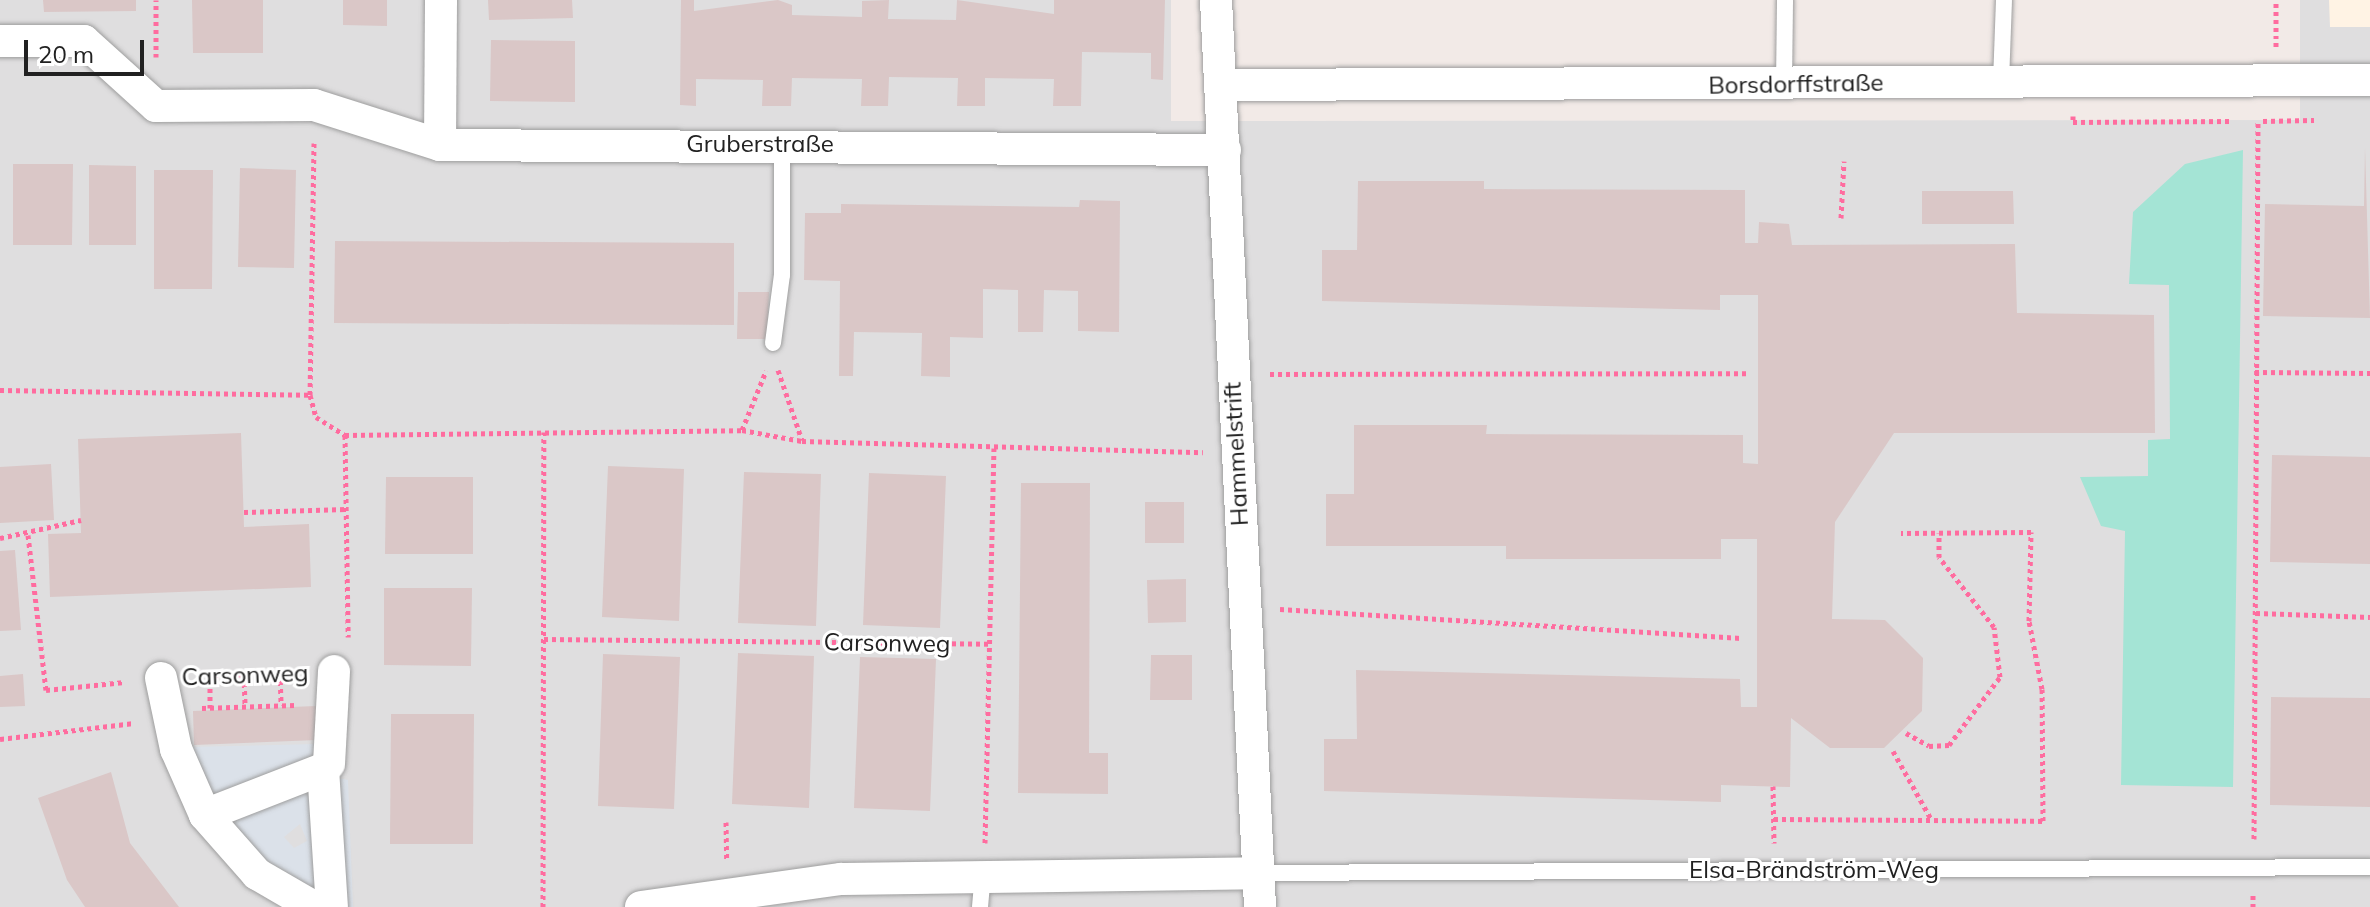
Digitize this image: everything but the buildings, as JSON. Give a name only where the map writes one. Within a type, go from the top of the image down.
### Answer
[{"type":"street","points":[[440,145],[441,0]]},
{"type":"street","name":"Hammelstrift","points":[[1216,0],[1223,85],[1235,451],[1260,907]]},
{"type":"street","name":"Gruberstraße","points":[[0,41],[84,41],[156,106],[314,105],[440,145],[782,144],[1225,150]]},
{"type":"street","name":"Borsdorffstraße","points":[[1223,85],[2370,80]]},
{"type":"street","name":"Carsonweg","points":[[329,764],[333,703],[341,657]]},
{"type":"street","name":"Carsonweg","points":[[161,678],[168,715],[205,815],[257,874],[314,907]]},
{"type":"street","points":[[205,815],[323,769],[332,907]]},
{"type":"street","points":[[641,907],[841,879],[983,874],[1259,873]]},
{"type":"lane","points":[[1784,84],[1785,0]]},
{"type":"lane","points":[[2001,82],[2004,0]]},
{"type":"lane","points":[[773,343],[782,275],[782,144]]},
{"type":"lane","name":"Elsa-Brändström-Weg","points":[[1259,873],[2370,867]]},
{"type":"lane","points":[[980,907],[983,874]]},
{"type":"path","points":[[2276,0],[2276,79]]},
{"type":"path","points":[[314,105],[310,395],[316,417],[345,435],[742,430],[802,441],[994,448],[1235,451]]},
{"type":"path","points":[[2253,870],[2258,120]]},
{"type":"path","points":[[2073,122],[2314,120]]},
{"type":"path","points":[[1841,218],[1844,161]]},
{"type":"path","points":[[742,430],[773,343]]},
{"type":"path","points":[[773,343],[781,389],[802,441]]},
{"type":"path","points":[[2255,372],[2370,373]]},
{"type":"path","points":[[1265,374],[1747,373]]},
{"type":"path","points":[[0,390],[310,395]]},
{"type":"path","points":[[543,907],[544,432]]},
{"type":"path","points":[[341,657],[345,435]]},
{"type":"path","points":[[983,874],[994,448]]},
{"type":"path","points":[[244,512],[346,509]]},
{"type":"path","points":[[0,538],[28,535],[81,520]]},
{"type":"path","points":[[1774,819],[2043,821],[2042,689],[2029,621],[2031,532],[1901,533]]},
{"type":"path","points":[[1906,733],[1929,746],[1949,745],[2000,677],[1994,627],[1939,557],[1939,533]]},
{"type":"path","points":[[28,535],[46,690],[161,678]]},
{"type":"path","points":[[1275,608],[1741,638]]},
{"type":"path","points":[[2256,613],[2370,617]]},
{"type":"path","name":"Carsonweg","points":[[544,639],[990,644]]},
{"type":"path","name":"Carsonweg","points":[[161,678],[280,673],[341,657]]},
{"type":"path","points":[[280,673],[281,705]]},
{"type":"path","points":[[244,675],[245,706]]},
{"type":"path","points":[[210,676],[210,708]]},
{"type":"path","points":[[0,739],[210,708],[333,703]]},
{"type":"path","points":[[1893,751],[1931,820]]},
{"type":"path","points":[[1773,786],[1774,872]]},
{"type":"shaded area","points":[[0,0],[1171,0],[1171,121],[2300,120],[2300,0],[2370,0],[2370,907],[0,907]]},
{"type":"shaded area","points":[[2329,0],[2370,0],[2370,27],[2330,27]]},
{"type":"shaded area","points":[[2243,150],[2233,787],[2121,785],[2125,531],[2101,526],[2080,477],[2148,476],[2148,440],[2170,439],[2169,285],[2129,284],[2133,212],[2185,164]]},
{"type":"shaded area","points":[[316,744],[333,777],[348,780],[353,907],[314,907],[257,874],[187,747]],"holes":[[[300,824],[307,841],[294,848],[284,837]]]}]
